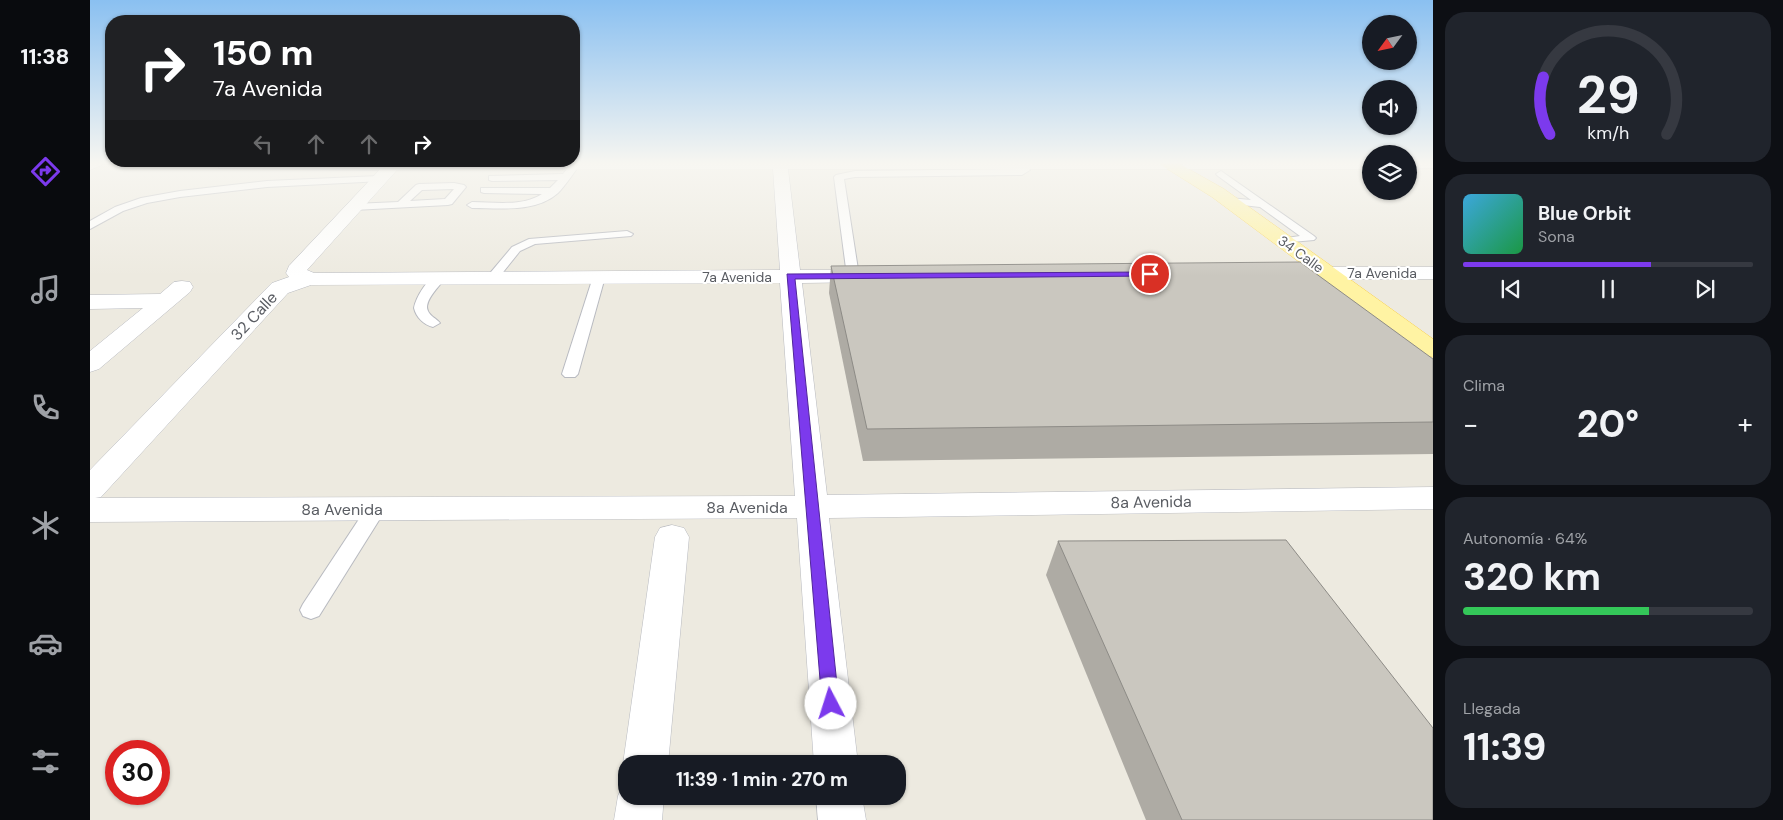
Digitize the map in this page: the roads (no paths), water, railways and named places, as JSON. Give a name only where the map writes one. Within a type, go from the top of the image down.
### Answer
[{"type":"main road","name":"34 Calle","points":[[1242,200],[1284,241],[1433,350]]},
{"type":"street","points":[[311,279],[296,273],[296,270],[360,200]]},
{"type":"street","points":[[790,200],[790,276],[835,755]]},
{"type":"street","name":"7a Avenida","points":[[1288,274],[1433,273]]},
{"type":"street","name":"7a Avenida","points":[[311,279],[892,276]]},
{"type":"street","name":"32 Calle","points":[[90,488],[280,288],[295,282],[311,279]]},
{"type":"street","points":[[90,302],[173,294],[95,354]]},
{"type":"street","name":"8a Avenida","points":[[90,510],[812,507],[1433,498]]},
{"type":"street","points":[[646,755],[672,537]]},
{"type":"street","points":[[638,820],[640,805]]},
{"type":"street","points":[[840,805],[842,820]]},
{"type":"lane","points":[[90,226],[119,209],[144,200]]},
{"type":"lane","points":[[400,205],[405,200]]},
{"type":"lane","points":[[354,207],[448,202],[450,200]]},
{"type":"lane","points":[[472,205],[530,204],[537,200]]},
{"type":"lane","points":[[842,200],[853,276]]},
{"type":"lane","points":[[1257,200],[1263,204]]},
{"type":"lane","points":[[1257,200],[1310,238],[1284,241]]},
{"type":"lane","points":[[492,278],[516,249],[533,241],[627,234]]},
{"type":"lane","points":[[570,374],[599,277]]},
{"type":"lane","points":[[433,323],[421,312],[420,307],[439,278]]},
{"type":"lane","points":[[311,610],[376,509]]}]
